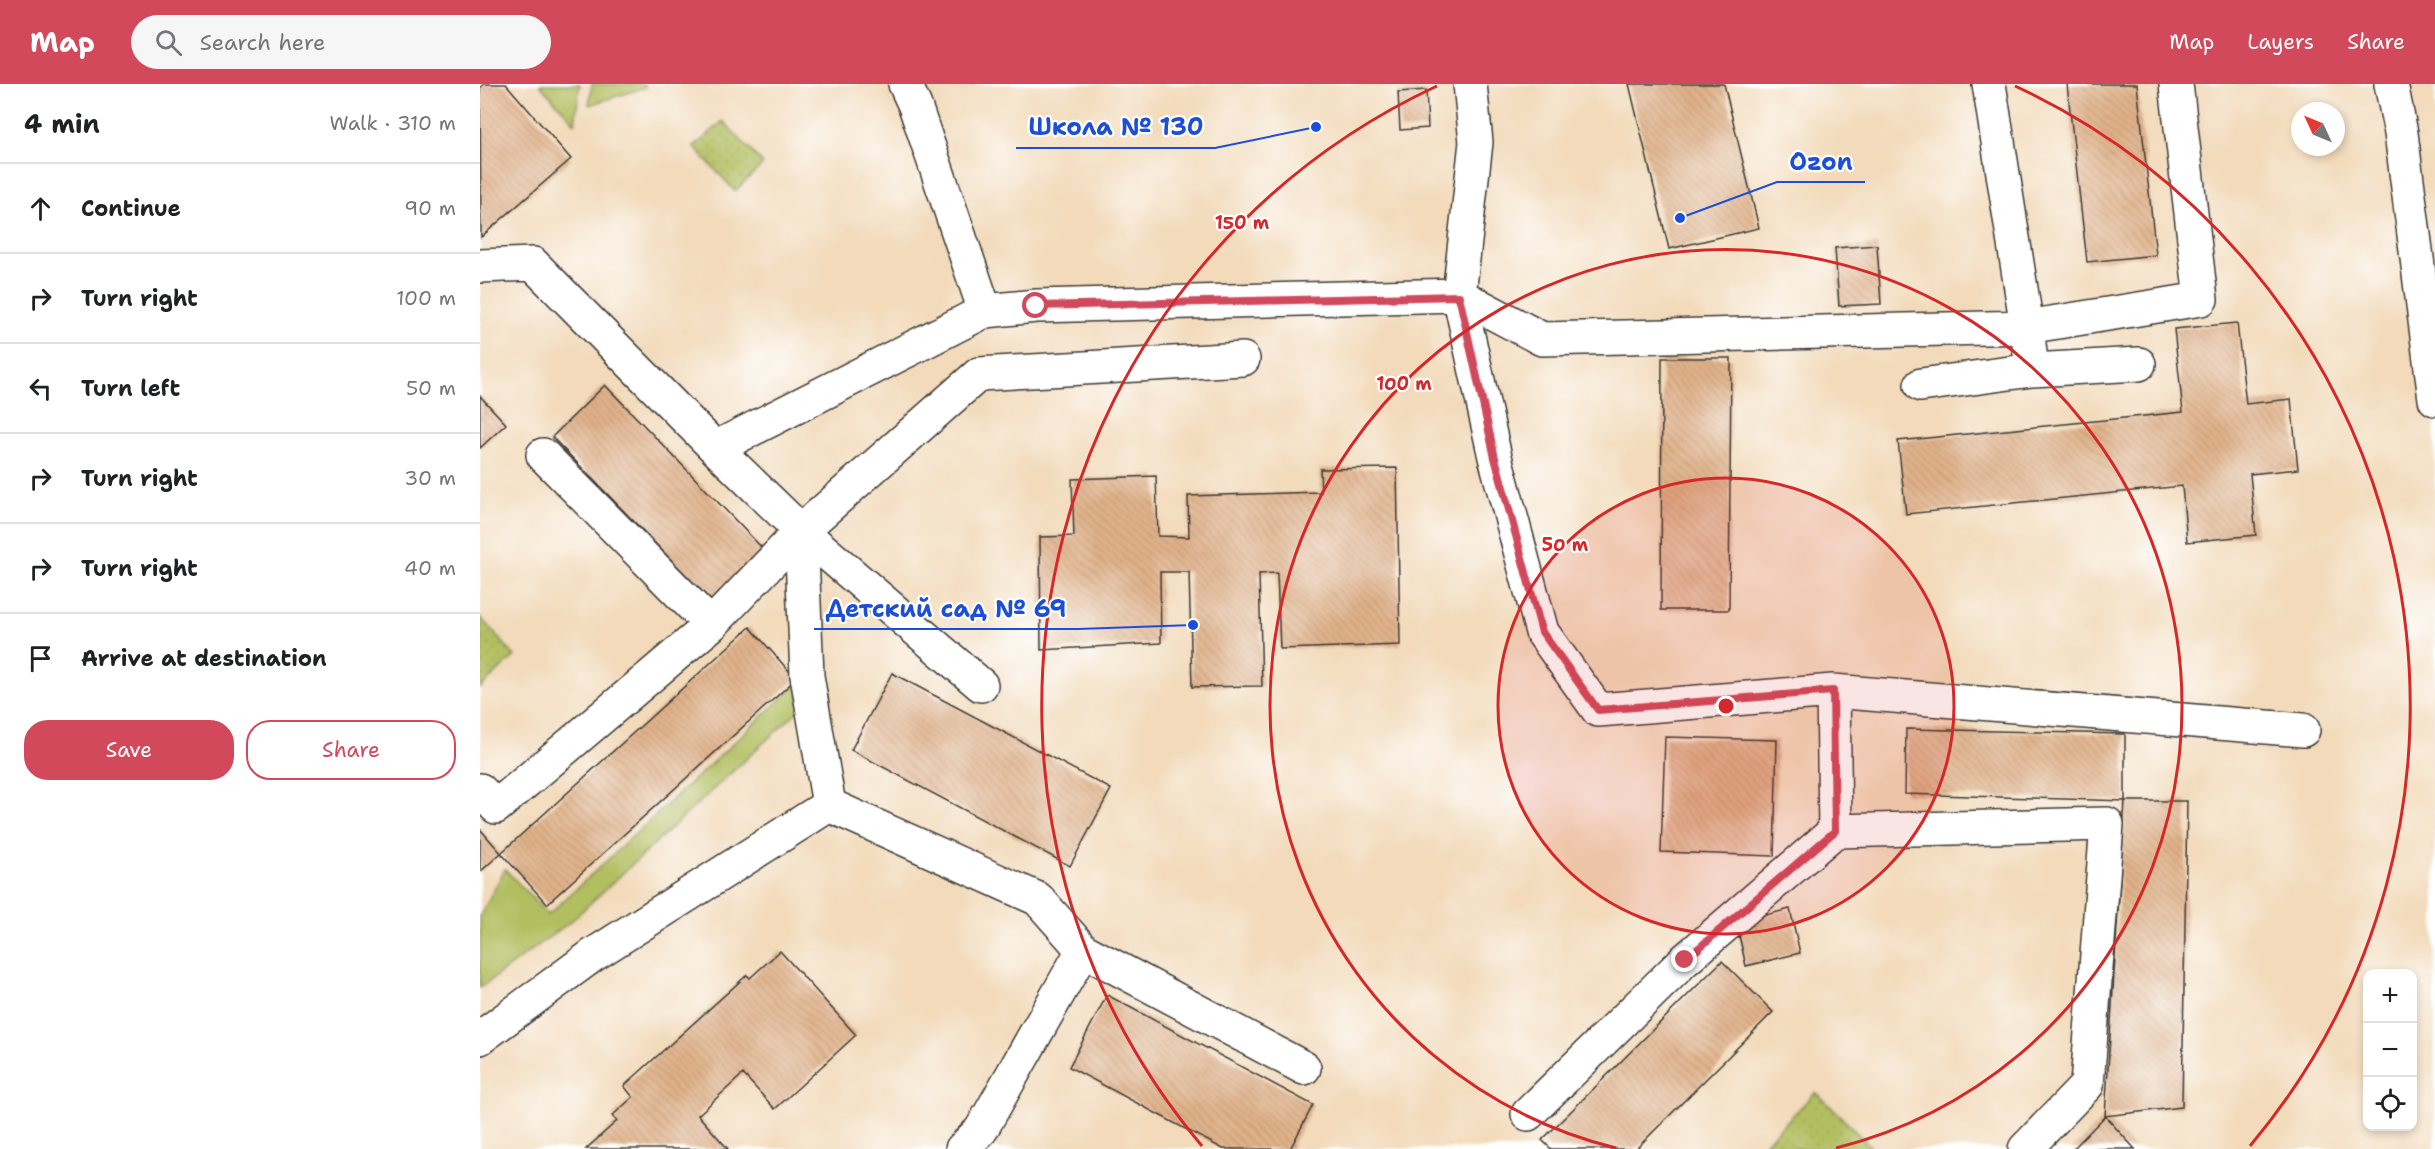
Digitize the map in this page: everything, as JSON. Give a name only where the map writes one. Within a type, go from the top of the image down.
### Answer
[{"type":"street","points":[[905,84],[915,106],[985,311]]},
{"type":"street","points":[[1470,84],[1476,142],[1459,296],[1495,458],[1542,632],[1598,710],[1833,691],[2303,730]]},
{"type":"street","points":[[1989,84],[2032,370]]},
{"type":"street","points":[[715,448],[985,311],[1036,306],[1459,296],[1542,339],[2027,327],[2201,299],[2176,84]]},
{"type":"street","points":[[2391,84],[2401,133],[2435,399]]},
{"type":"street","points":[[480,266],[533,264],[715,448],[801,531],[981,685]]},
{"type":"street","points":[[480,790],[496,807],[711,625],[801,531],[979,374],[1243,359]]},
{"type":"street","points":[[1921,385],[2032,370],[2139,364]]},
{"type":"street","points":[[543,455],[711,625]]},
{"type":"street","points":[[801,531],[807,676],[829,805]]},
{"type":"street","points":[[1833,691],[1835,831]]},
{"type":"street","points":[[829,805],[1038,899],[1083,950],[1304,1068]]},
{"type":"street","points":[[480,1038],[593,955],[829,805]]},
{"type":"street","points":[[1528,1114],[1685,960],[1835,831],[2107,824],[2087,1085],[2025,1149]]},
{"type":"street","points":[[962,1149],[981,1130],[1083,950]]},
{"type":"green space","points":[[580,84],[575,123],[540,85]]},
{"type":"green space","points":[[592,84],[644,84],[646,87],[589,105]]},
{"type":"green space","points":[[723,121],[763,164],[735,191],[694,147]]},
{"type":"green space","points":[[480,617],[515,656],[480,688]]},
{"type":"green space","points":[[797,684],[800,709],[570,922],[480,988],[480,916],[505,869],[548,915]]},
{"type":"green space","points":[[1816,1092],[1873,1149],[1759,1149]]},
{"type":"building","points":[[484,84],[506,84],[571,159],[481,237],[480,88]]},
{"type":"building","points":[[1629,84],[1724,84],[1759,228],[1669,249]]},
{"type":"building","points":[[2067,84],[2137,84],[2156,255],[2087,262]]},
{"type":"building","points":[[1426,90],[1428,128],[1400,130],[1398,92]]},
{"type":"building","points":[[1877,245],[1881,304],[1839,306],[1835,248]]},
{"type":"building","points":[[2237,323],[2246,404],[2291,399],[2298,469],[2250,474],[2256,535],[2187,542],[2182,486],[1906,514],[1898,441],[2183,412],[2174,329]]},
{"type":"building","points":[[1662,358],[1731,358],[1729,610],[1661,610]]},
{"type":"building","points":[[605,385],[764,550],[711,601],[552,437]]},
{"type":"building","points":[[480,396],[506,424],[480,448]]},
{"type":"building","points":[[1397,468],[1400,645],[1280,649],[1277,573],[1259,574],[1262,686],[1192,687],[1189,572],[1160,572],[1161,643],[1041,650],[1040,537],[1074,536],[1072,479],[1156,476],[1158,536],[1189,537],[1188,496],[1321,492],[1320,469]]},
{"type":"building","points":[[750,627],[796,679],[547,904],[501,853]]},
{"type":"building","points":[[892,673],[1111,789],[1070,866],[851,750]]},
{"type":"building","points":[[1906,729],[2125,734],[2125,801],[1905,794]]},
{"type":"building","points":[[1665,737],[1777,740],[1774,856],[1661,852]]},
{"type":"building","points":[[2125,801],[2187,801],[2182,1107],[2105,1116]]},
{"type":"building","points":[[480,829],[501,853],[480,872]]},
{"type":"building","points":[[1790,909],[1800,953],[1746,966],[1736,922]]},
{"type":"building","points":[[780,951],[856,1035],[775,1109],[743,1074],[698,1115],[728,1149],[586,1149],[617,1121],[612,1116],[633,1097],[624,1086],[747,975],[750,978]]},
{"type":"building","points":[[1722,961],[1773,1012],[1636,1149],[1551,1149],[1542,1140]]},
{"type":"building","points":[[1107,995],[1313,1105],[1290,1149],[1223,1149],[1069,1067]]},
{"type":"building","points":[[2105,1116],[2135,1149],[2073,1149]]},
{"type":"place","name":"Школа № 130","points":[[1316,127]]},
{"type":"place","name":"Ozon","points":[[1680,218]]},
{"type":"place","name":"Детский сад № 69","points":[[1193,625]]},
{"type":"route","points":[[1036,306],[1459,296],[1495,458],[1542,632],[1598,710],[1833,691],[1835,831],[1685,960]]}]
